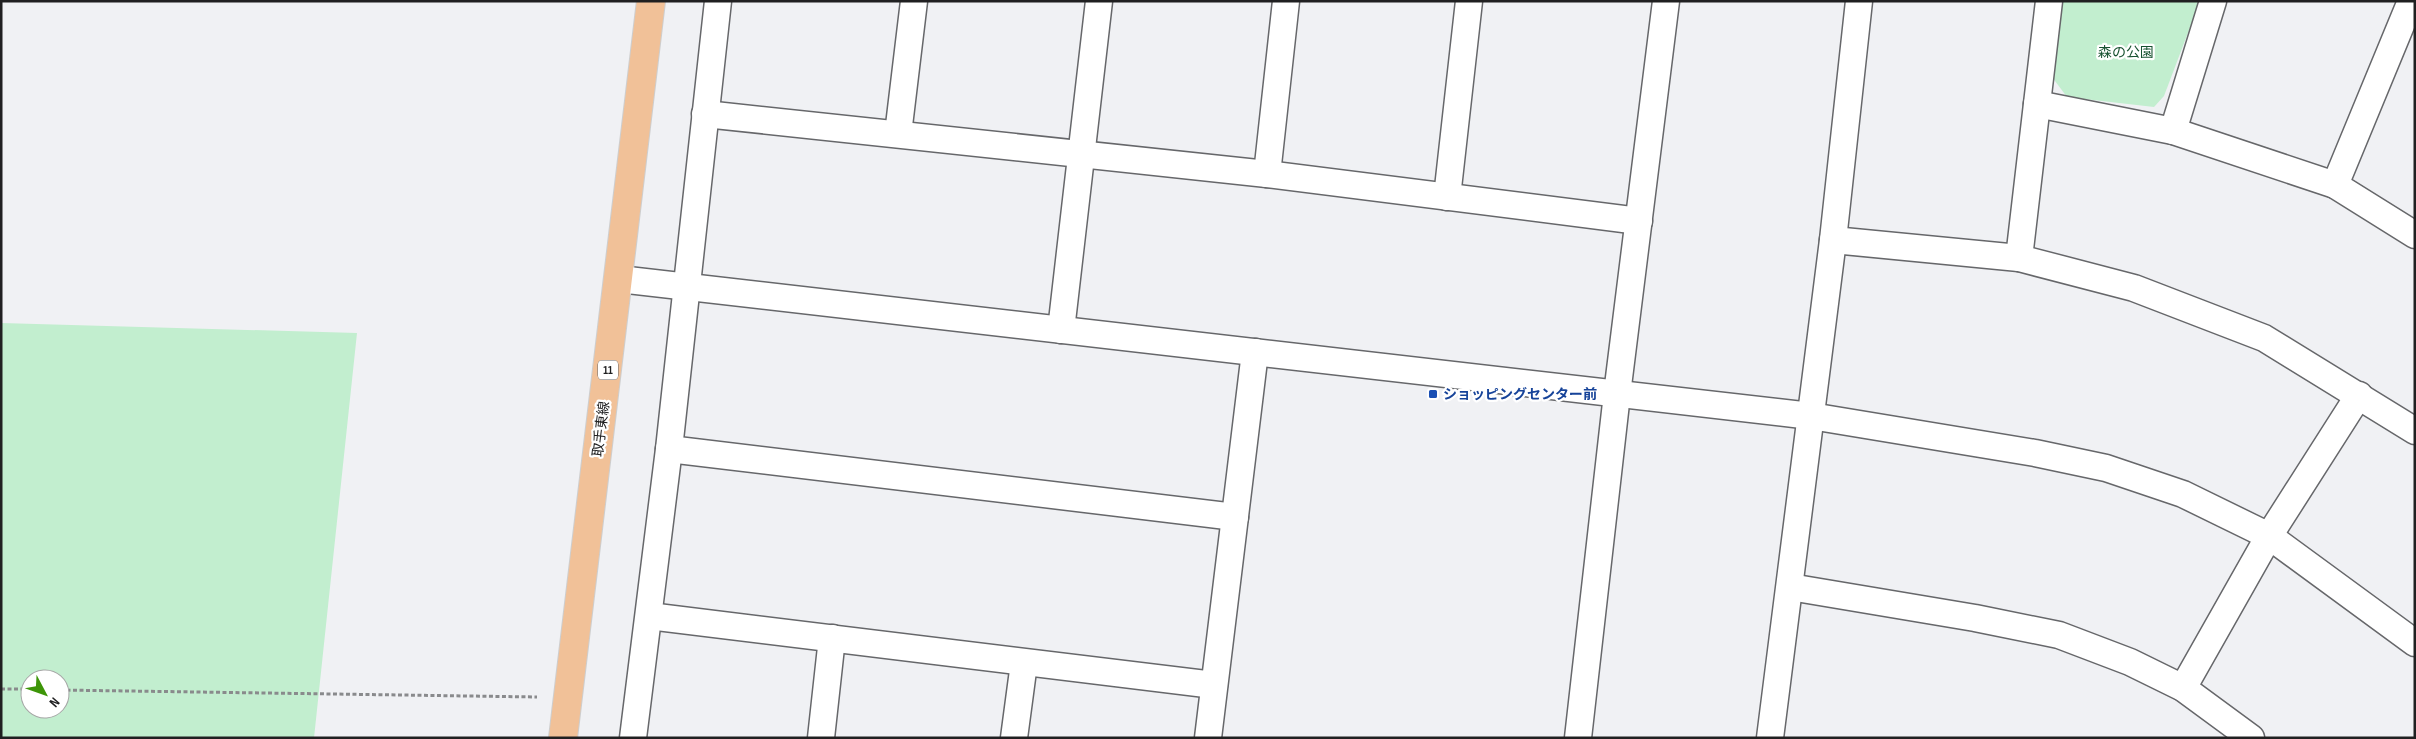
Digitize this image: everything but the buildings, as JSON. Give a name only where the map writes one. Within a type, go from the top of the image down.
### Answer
[{"type":"main road","name":"取手東線","points":[[563,738],[651,1]]},
{"type":"street","points":[[633,738],[670,449],[718,1]]},
{"type":"street","points":[[898,134],[914,1]]},
{"type":"street","points":[[1061,330],[1099,1]]},
{"type":"street","points":[[1266,174],[1286,1]]},
{"type":"street","points":[[1447,197],[1469,1]]},
{"type":"street","points":[[1578,738],[1617,394],[1666,1]]},
{"type":"street","points":[[1770,738],[1833,240],[1859,1]]},
{"type":"street","points":[[2019,258],[2049,1]]},
{"type":"street","points":[[2173,131],[2213,1]]},
{"type":"street","points":[[2335,185],[2411,1]]},
{"type":"street","points":[[2038,104],[2173,131],[2335,185],[2415,235]]},
{"type":"street","points":[[705,114],[1266,174],[1640,221]]},
{"type":"street","points":[[1833,240],[2019,258],[2134,288],[2264,338],[2415,431]]},
{"type":"street","points":[[619,278],[1810,416],[2035,453],[2106,468],[2183,494],[2270,536],[2415,643]]},
{"type":"street","points":[[1208,738],[1255,352]]},
{"type":"street","points":[[2183,688],[2270,536],[2359,395]]},
{"type":"street","points":[[670,449],[1235,517]]},
{"type":"street","points":[[1790,587],[1974,618],[2059,635],[2130,662],[2183,688],[2251,738]]},
{"type":"street","points":[[649,616],[1214,685]]},
{"type":"street","points":[[821,738],[832,638]]},
{"type":"street","points":[[1014,738],[1024,663]]},
{"type":"path","points":[[1,689],[20,689]]},
{"type":"path","points":[[70,690],[568,698]]},
{"type":"green space","name":"森の公園","points":[[2062,1],[2200,1],[2164,96],[2154,107],[2067,97],[2052,77]]},
{"type":"green space","points":[[1,323],[357,333],[314,738],[1,738]]},
{"type":"place","name":"ショッピングセンター前","points":[[1433,394]]}]
